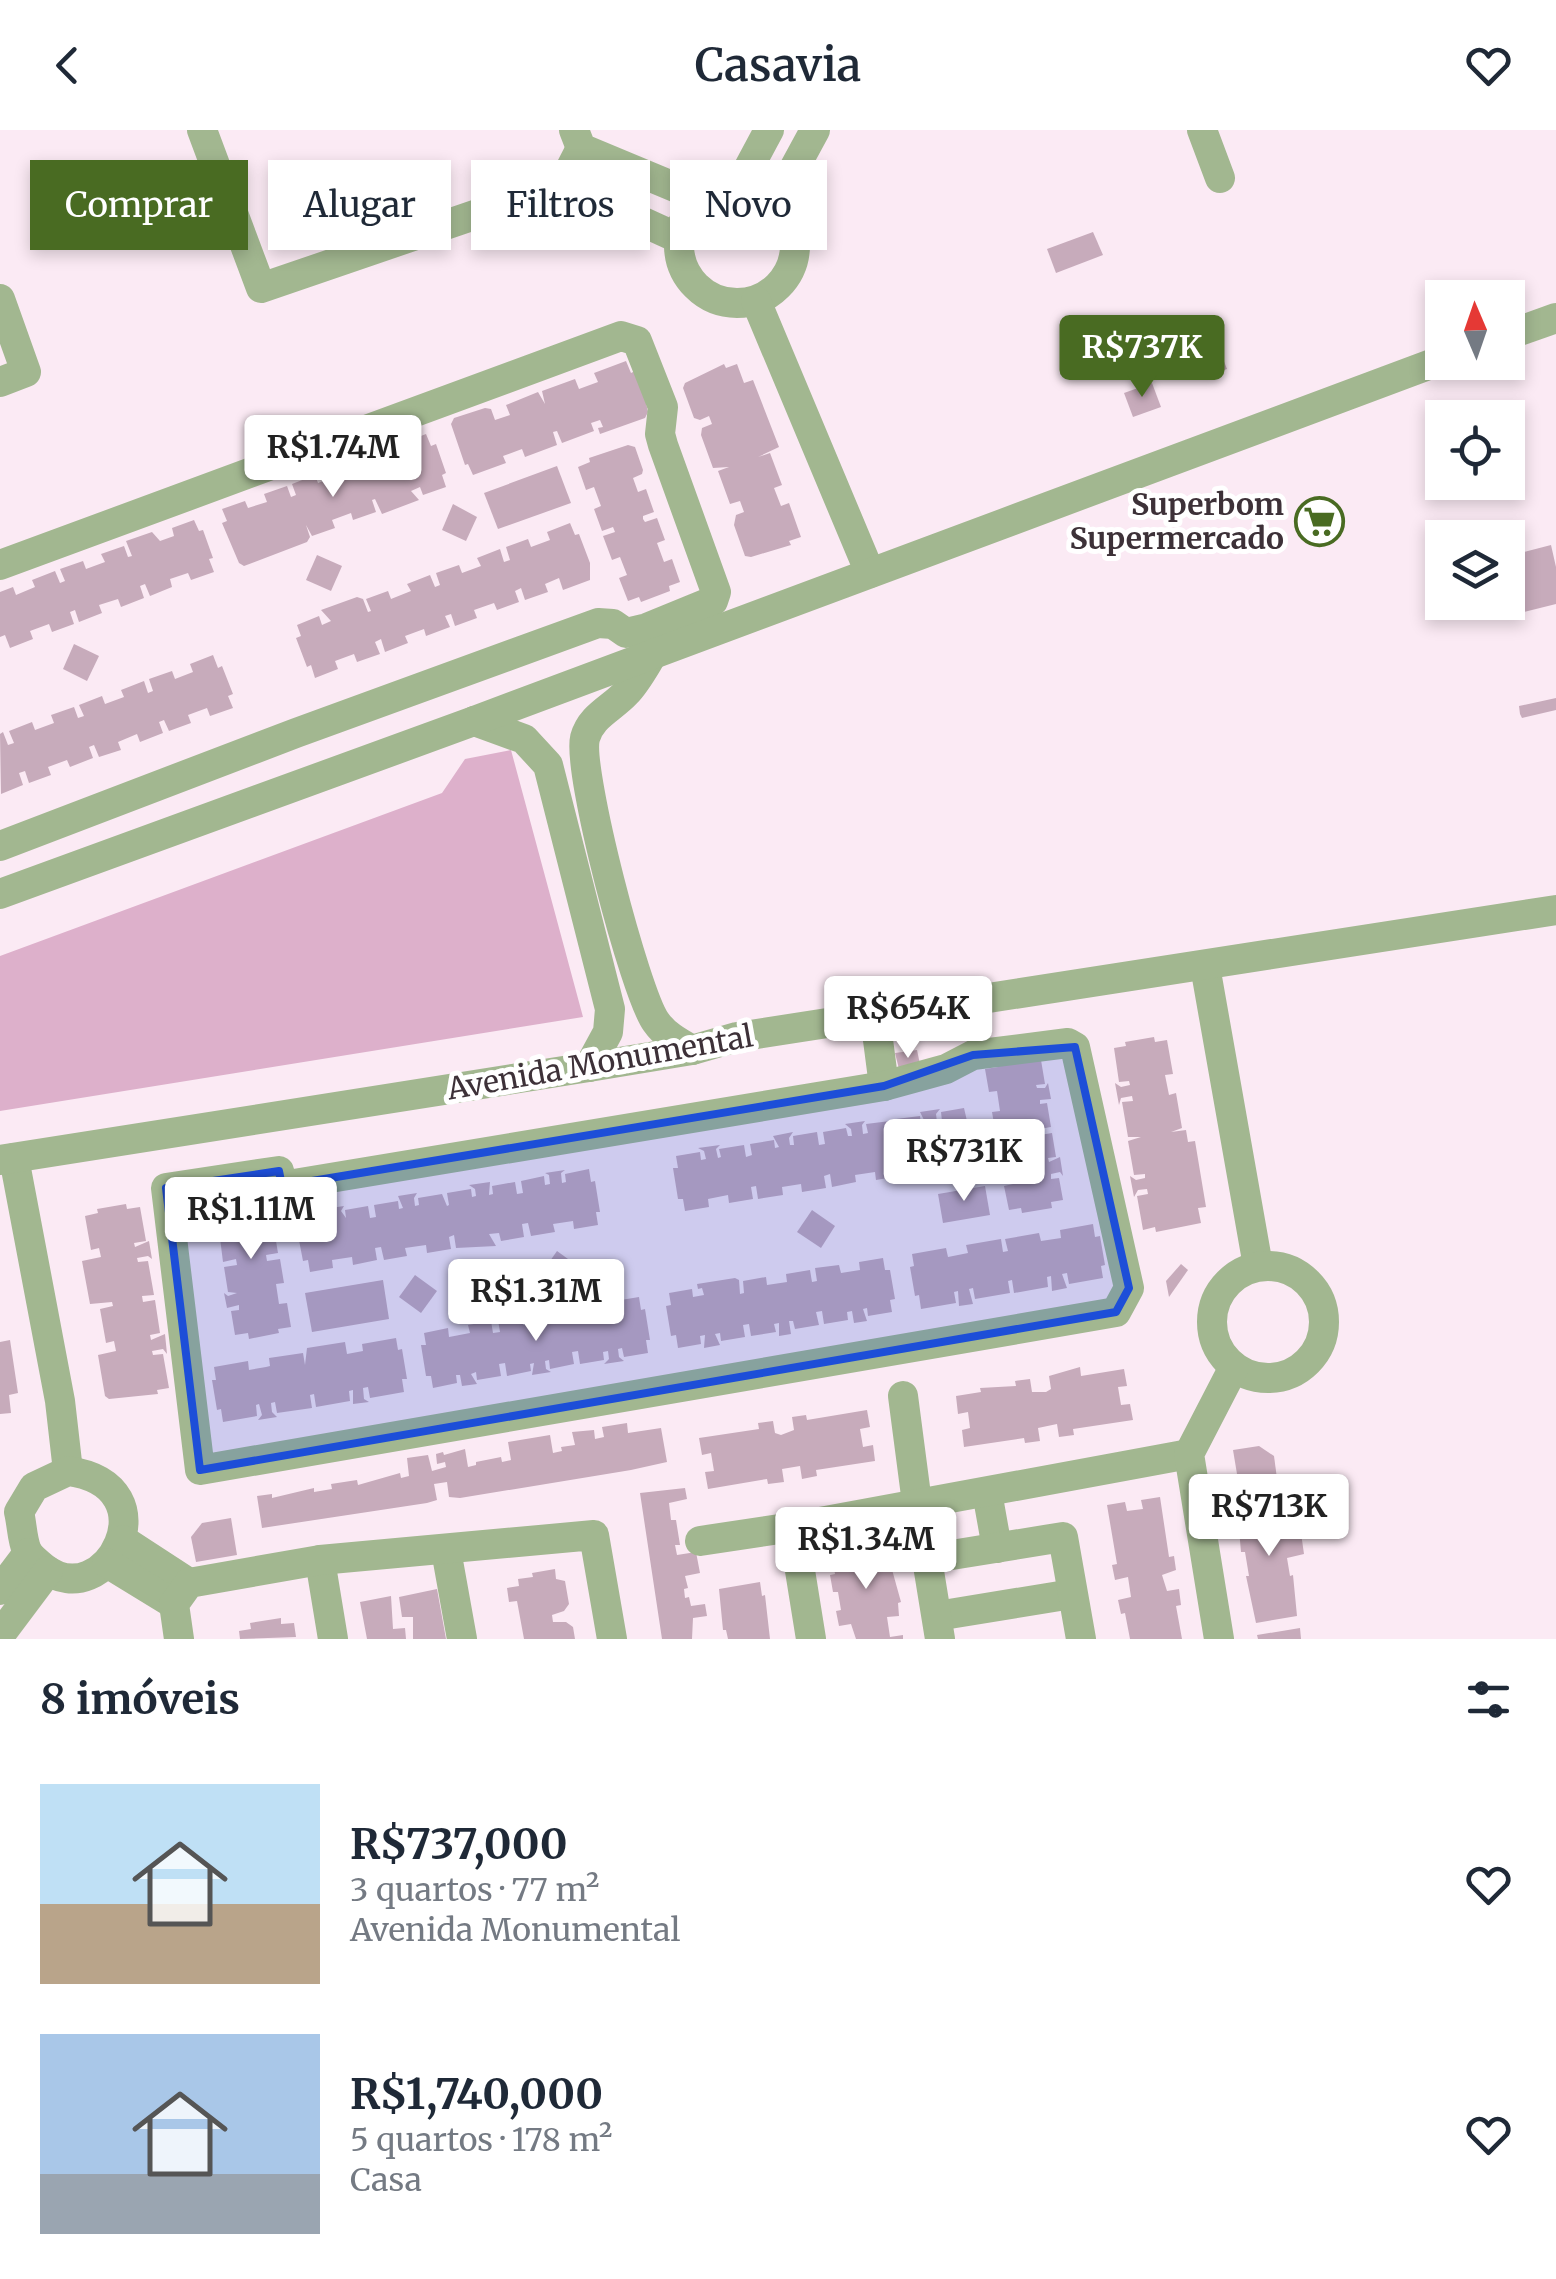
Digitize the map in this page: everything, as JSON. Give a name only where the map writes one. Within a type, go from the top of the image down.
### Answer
[{"type":"street","points":[[202,130],[261,288],[471,216]]},
{"type":"street","points":[[753,160],[769,130]]},
{"type":"street","points":[[799,160],[815,130]]},
{"type":"street","points":[[1202,130],[1220,178]]},
{"type":"street","points":[[578,139],[670,183]]},
{"type":"street","points":[[680,250],[682,268],[700,291],[727,304],[756,301],[777,288],[791,268],[795,250]]},
{"type":"street","points":[[0,299],[26,372],[0,382]]},
{"type":"street","points":[[756,301],[870,573]]},
{"type":"street","points":[[1525,334],[1552,330]]},
{"type":"street","points":[[0,565],[621,336],[637,341],[663,407],[663,445],[716,592],[713,601],[632,633],[613,624],[598,623],[0,846]]},
{"type":"street","points":[[0,894],[1425,366]]},
{"type":"street","points":[[652,655],[626,693],[594,720],[586,737],[583,760],[611,886],[644,1002],[668,1036],[692,1050]]},
{"type":"street","points":[[474,721],[524,738],[548,765],[610,1009],[608,1032],[588,1067]]},
{"type":"street","points":[[296,733],[312,779]]},
{"type":"street","points":[[252,750],[270,794]]},
{"type":"street","name":"Avenida Monumental","points":[[7,1159],[692,1050],[736,1037],[1556,910]]},
{"type":"street","points":[[1205,966],[1258,1266]]},
{"type":"street","points":[[875,1017],[884,1086]]},
{"type":"street","points":[[1068,1044],[1075,1047],[1129,1288],[1116,1312],[200,1470],[166,1188],[279,1171],[282,1186],[884,1086],[946,1070],[973,1055],[1068,1044]]},
{"type":"street","points":[[7,1159],[60,1401],[68,1471]]},
{"type":"street","points":[[1258,1266],[1286,1268],[1310,1283],[1323,1307],[1323,1335],[1310,1359],[1288,1375],[1260,1378],[1234,1367],[1219,1351],[1212,1331],[1213,1309],[1222,1289],[1238,1274],[1258,1266]]},
{"type":"street","points":[[1219,1639],[1190,1454],[1234,1367]]},
{"type":"street","points":[[903,1396],[918,1503]]},
{"type":"street","points":[[700,1541],[1190,1454]]},
{"type":"street","points":[[68,1471],[86,1474],[108,1486],[122,1508],[115,1552],[92,1574],[64,1578],[38,1562],[19,1512],[34,1487],[68,1471]]},
{"type":"street","points":[[987,1492],[997,1548]]},
{"type":"street","points":[[793,1527],[811,1639]]},
{"type":"street","points":[[115,1552],[181,1594],[320,1560],[594,1534],[612,1639]]},
{"type":"street","points":[[1072,1594],[938,1628],[927,1559],[1063,1537],[1081,1639]]},
{"type":"street","points":[[446,1550],[462,1639]]},
{"type":"street","points":[[320,1560],[333,1639]]},
{"type":"street","points":[[0,1590],[38,1562]]},
{"type":"street","points":[[0,1635],[38,1562]]},
{"type":"street","points":[[180,1639],[181,1594]]},
{"type":"highlighted area","points":[[1075,1047],[1129,1288],[1116,1312],[200,1470],[166,1188],[279,1171],[282,1186],[884,1086],[973,1055]]},
{"type":"shaded area","points":[[511,750],[583,1017],[0,1111],[0,956],[442,793],[465,759]]},
{"type":"building","points":[[1093,232],[1103,255],[1056,273],[1047,249]]},
{"type":"building","points":[[1212,331],[1227,369],[1196,380],[1182,343]]},
{"type":"building","points":[[626,361],[631,373],[635,371],[645,398],[645,418],[600,434],[600,420],[591,423],[594,431],[562,443],[557,431],[553,432],[557,445],[525,457],[522,449],[503,456],[506,463],[473,475],[465,465],[451,424],[454,418],[485,408],[491,409],[495,420],[510,415],[506,405],[538,392],[545,404],[542,391],[575,379],[579,389],[598,382],[594,373]]},
{"type":"building","points":[[724,364],[726,368],[737,364],[744,383],[753,380],[779,447],[758,457],[770,453],[782,485],[774,488],[781,506],[789,503],[801,537],[789,541],[791,545],[751,557],[745,556],[734,525],[736,515],[744,512],[740,501],[730,504],[718,471],[729,467],[713,468],[701,435],[702,428],[712,424],[709,416],[694,418],[683,388],[685,383]]},
{"type":"building","points":[[1152,383],[1161,407],[1133,417],[1124,393]]},
{"type":"building","points":[[426,434],[431,446],[436,444],[446,473],[442,475],[446,487],[423,495],[420,487],[411,491],[419,500],[382,514],[375,499],[372,500],[376,512],[353,520],[351,513],[332,520],[335,528],[312,536],[306,525],[310,537],[307,542],[244,566],[239,563],[222,523],[227,521],[222,509],[245,501],[248,508],[267,502],[264,494],[287,486],[291,497],[296,495],[292,484],[315,475],[318,483],[336,476],[334,468],[356,460],[361,472],[366,470],[362,458],[385,450],[388,457],[406,450],[403,443]]},
{"type":"building","points":[[628,445],[635,447],[643,470],[633,478],[638,492],[646,489],[654,512],[643,519],[645,522],[657,518],[665,540],[657,543],[664,562],[672,559],[680,582],[669,586],[670,591],[641,602],[639,597],[628,601],[619,578],[627,575],[620,557],[612,560],[603,536],[615,532],[613,527],[602,531],[594,509],[601,506],[594,487],[586,490],[578,467],[590,462],[589,458]]},
{"type":"building","points":[[557,466],[571,503],[498,529],[484,493]]},
{"type":"building","points":[[453,504],[477,517],[466,541],[442,530]]},
{"type":"building","points":[[194,520],[199,531],[203,530],[214,572],[191,580],[188,573],[170,579],[172,587],[150,596],[145,584],[140,586],[144,598],[121,607],[118,599],[99,605],[102,613],[79,622],[75,610],[70,612],[74,624],[52,632],[49,624],[30,631],[33,639],[10,648],[5,635],[0,637],[0,592],[13,587],[16,595],[35,587],[32,580],[55,571],[60,583],[65,581],[60,569],[83,561],[86,569],[105,562],[101,554],[124,546],[128,557],[132,556],[126,541],[152,532],[160,541],[174,536],[172,528]]},
{"type":"building","points":[[570,523],[575,535],[579,534],[590,563],[590,580],[563,590],[559,578],[545,584],[548,592],[525,600],[521,588],[515,591],[519,602],[497,610],[494,603],[474,610],[477,618],[455,626],[451,614],[445,616],[450,627],[426,636],[424,629],[405,636],[408,643],[385,652],[381,639],[375,642],[380,654],[357,662],[354,654],[335,661],[338,669],[315,678],[311,665],[307,667],[296,638],[301,636],[297,625],[319,616],[322,625],[331,621],[321,610],[357,597],[371,611],[366,599],[388,591],[391,599],[411,591],[407,584],[430,575],[435,587],[440,585],[436,573],[459,565],[462,573],[481,566],[477,558],[500,549],[504,562],[510,560],[506,547],[528,539],[531,547],[550,540],[547,532]]},
{"type":"building","points":[[1551,545],[1556,567],[1556,604],[1525,612],[1525,552]]},
{"type":"building","points":[[317,555],[342,566],[331,591],[306,580]]},
{"type":"building","points":[[74,644],[99,656],[87,681],[63,669]]},
{"type":"building","points":[[213,655],[233,694],[228,696],[233,708],[210,716],[207,708],[188,715],[191,723],[169,731],[164,720],[159,722],[163,733],[140,742],[137,734],[118,742],[121,750],[99,757],[94,745],[89,747],[93,758],[70,767],[67,760],[48,767],[51,775],[29,783],[25,771],[19,773],[23,785],[1,794],[3,732],[8,745],[14,743],[9,731],[32,722],[35,730],[54,723],[51,715],[74,707],[78,718],[84,716],[79,705],[102,696],[105,704],[124,697],[121,690],[144,681],[148,693],[153,691],[149,679],[172,671],[175,679],[193,672],[190,664]]},
{"type":"building","points":[[1556,698],[1556,710],[1522,718],[1519,706]]},
{"type":"building","points":[[1154,1037],[1155,1042],[1167,1040],[1173,1074],[1165,1075],[1169,1095],[1176,1093],[1182,1128],[1171,1132],[1186,1130],[1188,1142],[1195,1141],[1206,1207],[1198,1208],[1201,1223],[1156,1232],[1155,1227],[1143,1230],[1137,1196],[1148,1194],[1147,1189],[1138,1190],[1134,1197],[1130,1176],[1136,1180],[1145,1178],[1145,1174],[1134,1175],[1128,1141],[1141,1137],[1128,1137],[1122,1102],[1133,1101],[1132,1096],[1121,1098],[1119,1105],[1115,1083],[1121,1087],[1130,1085],[1129,1081],[1119,1082],[1114,1048]]},
{"type":"building","points":[[917,1050],[921,1069],[900,1073],[895,1053]]},
{"type":"building","points":[[1041,1060],[1045,1084],[1036,1085],[1045,1088],[1048,1083],[1051,1099],[1040,1100],[1040,1104],[1047,1103],[1051,1127],[1039,1129],[1040,1135],[1052,1133],[1056,1157],[1048,1158],[1049,1162],[1060,1157],[1063,1176],[1060,1172],[1051,1174],[1051,1179],[1059,1178],[1063,1200],[1051,1202],[1052,1208],[1022,1213],[1021,1208],[1009,1210],[1004,1186],[1013,1184],[1010,1165],[1001,1166],[997,1142],[1010,1140],[1009,1134],[996,1135],[992,1112],[1000,1111],[997,1091],[989,1092],[985,1069],[998,1067],[997,1061]]},
{"type":"building","points":[[964,1108],[967,1121],[971,1120],[976,1150],[972,1151],[973,1164],[949,1168],[947,1160],[928,1163],[930,1171],[905,1175],[903,1162],[897,1163],[900,1176],[876,1180],[875,1172],[855,1175],[856,1182],[832,1187],[830,1174],[824,1176],[826,1188],[802,1192],[801,1184],[782,1187],[783,1195],[758,1199],[756,1186],[751,1187],[753,1199],[729,1203],[728,1195],[708,1199],[709,1207],[685,1211],[683,1199],[678,1199],[673,1168],[678,1168],[676,1156],[700,1152],[701,1160],[706,1159],[704,1151],[698,1148],[720,1145],[716,1149],[718,1158],[719,1149],[744,1145],[746,1157],[752,1155],[750,1144],[774,1140],[775,1148],[779,1147],[773,1136],[793,1132],[789,1138],[790,1145],[794,1145],[793,1136],[817,1132],[819,1145],[825,1144],[823,1132],[846,1128],[848,1136],[852,1136],[845,1124],[865,1121],[863,1134],[868,1133],[866,1124],[890,1121],[892,1133],[898,1132],[896,1119],[920,1116],[921,1124],[926,1124],[920,1112],[940,1109],[937,1122],[942,1121],[941,1112]]},
{"type":"building","points":[[589,1169],[600,1212],[596,1212],[598,1225],[574,1229],[573,1221],[553,1224],[555,1232],[531,1236],[528,1223],[522,1224],[524,1237],[501,1241],[499,1233],[489,1234],[496,1246],[456,1248],[454,1235],[449,1237],[451,1249],[427,1253],[426,1245],[405,1248],[407,1256],[384,1260],[381,1247],[375,1248],[377,1260],[353,1265],[352,1257],[332,1260],[333,1268],[310,1272],[308,1260],[303,1261],[297,1230],[303,1229],[301,1216],[324,1213],[325,1221],[330,1220],[324,1209],[344,1206],[341,1211],[346,1218],[345,1210],[368,1206],[370,1218],[376,1217],[374,1205],[398,1201],[399,1209],[403,1208],[398,1196],[417,1193],[415,1206],[419,1205],[418,1198],[442,1194],[447,1206],[447,1193],[471,1189],[472,1197],[476,1196],[469,1185],[490,1182],[489,1195],[493,1194],[492,1186],[515,1182],[517,1194],[523,1193],[521,1181],[544,1176],[545,1185],[550,1184],[545,1173],[565,1170],[561,1173],[562,1183],[566,1182],[565,1174]]},
{"type":"building","points":[[267,1186],[271,1209],[263,1210],[266,1230],[274,1229],[278,1253],[266,1255],[267,1261],[280,1259],[284,1283],[276,1284],[279,1304],[287,1303],[291,1327],[249,1339],[248,1333],[235,1335],[231,1311],[239,1310],[239,1305],[227,1308],[224,1293],[237,1293],[228,1292],[224,1267],[237,1265],[236,1259],[223,1262],[220,1238],[228,1236],[227,1231],[215,1238],[212,1219],[225,1220],[224,1216],[216,1218],[212,1194]]},
{"type":"building","points":[[985,1186],[990,1215],[943,1223],[938,1194]]},
{"type":"building","points":[[126,1204],[127,1209],[140,1207],[146,1241],[134,1243],[135,1247],[149,1241],[152,1259],[137,1258],[138,1262],[148,1261],[154,1295],[142,1296],[143,1302],[155,1300],[160,1333],[150,1335],[151,1340],[165,1334],[167,1354],[163,1349],[152,1351],[153,1355],[163,1354],[169,1388],[157,1390],[158,1394],[109,1399],[105,1396],[98,1355],[116,1351],[114,1341],[106,1343],[100,1309],[113,1306],[112,1302],[90,1304],[82,1261],[101,1257],[99,1248],[91,1250],[85,1216],[98,1213],[97,1209]]},
{"type":"building","points":[[812,1210],[835,1226],[821,1248],[797,1232]]},
{"type":"building","points":[[1093,1224],[1095,1237],[1100,1236],[1103,1278],[1069,1284],[1067,1273],[1062,1274],[1067,1288],[1052,1291],[1051,1276],[1047,1277],[1048,1287],[1014,1293],[1012,1280],[1008,1281],[1010,1293],[975,1299],[973,1288],[969,1289],[973,1304],[959,1306],[958,1291],[954,1292],[956,1303],[921,1309],[919,1295],[915,1296],[912,1254],[946,1248],[948,1257],[968,1253],[966,1245],[1001,1239],[1003,1252],[1008,1251],[1005,1239],[1039,1233],[1041,1241],[1061,1238],[1060,1230]]},
{"type":"building","points":[[557,1251],[579,1267],[564,1290],[541,1274]]},
{"type":"building","points":[[883,1258],[885,1270],[890,1270],[895,1299],[890,1300],[892,1312],[868,1316],[867,1308],[863,1309],[867,1321],[854,1323],[852,1311],[847,1312],[848,1320],[824,1324],[822,1311],[816,1312],[819,1325],[795,1329],[793,1321],[789,1321],[791,1334],[779,1336],[779,1323],[774,1324],[776,1332],[751,1336],[749,1324],[743,1325],[745,1337],[721,1341],[720,1333],[715,1334],[720,1345],[704,1348],[705,1335],[700,1336],[701,1344],[678,1348],[676,1335],[671,1336],[666,1306],[671,1305],[669,1293],[692,1289],[693,1297],[704,1295],[697,1284],[735,1278],[739,1280],[740,1294],[744,1293],[743,1281],[766,1277],[767,1285],[787,1282],[786,1274],[810,1270],[812,1282],[817,1281],[815,1268],[839,1265],[841,1273],[860,1270],[859,1262]]},
{"type":"building","points":[[1181,1264],[1188,1270],[1169,1297],[1166,1281]]},
{"type":"building","points":[[415,1275],[437,1291],[421,1313],[399,1297]]},
{"type":"building","points":[[383,1280],[389,1319],[312,1332],[305,1293]]},
{"type":"building","points":[[639,1297],[650,1340],[646,1340],[648,1353],[624,1357],[622,1348],[618,1349],[619,1357],[624,1361],[604,1364],[609,1359],[608,1351],[603,1352],[604,1360],[580,1364],[578,1351],[572,1352],[574,1364],[550,1369],[549,1360],[545,1361],[551,1372],[532,1375],[534,1363],[530,1364],[531,1371],[507,1376],[505,1363],[499,1364],[501,1376],[477,1380],[476,1372],[471,1374],[477,1384],[462,1386],[460,1375],[456,1375],[457,1383],[433,1388],[431,1376],[426,1376],[421,1345],[426,1345],[424,1333],[448,1328],[449,1337],[470,1333],[468,1325],[491,1321],[493,1333],[500,1332],[498,1320],[522,1316],[523,1325],[543,1322],[541,1313],[565,1309],[567,1322],[574,1321],[572,1309],[595,1305],[596,1313],[616,1309],[615,1301]]},
{"type":"building","points":[[396,1338],[407,1379],[402,1379],[404,1392],[370,1398],[368,1387],[363,1388],[364,1399],[369,1402],[353,1404],[353,1390],[349,1391],[350,1401],[316,1407],[314,1394],[310,1395],[312,1408],[277,1413],[275,1402],[271,1403],[272,1412],[277,1417],[258,1420],[262,1415],[259,1404],[257,1416],[223,1422],[221,1409],[217,1410],[214,1367],[248,1361],[249,1370],[270,1366],[269,1358],[303,1353],[305,1365],[307,1348],[345,1342],[347,1354],[363,1351],[362,1344]]},
{"type":"building","points":[[10,1340],[18,1393],[9,1395],[11,1413],[0,1414],[0,1342]]},
{"type":"building","points":[[1080,1367],[1081,1376],[1124,1369],[1127,1386],[1118,1387],[1121,1405],[1130,1404],[1133,1420],[1073,1429],[1074,1435],[1059,1437],[1057,1424],[1038,1428],[1040,1441],[1025,1443],[1024,1438],[964,1447],[962,1430],[970,1428],[968,1412],[958,1414],[956,1396],[981,1392],[980,1388],[1016,1386],[1015,1381],[1030,1379],[1032,1392],[1046,1392],[1051,1389],[1049,1376]]},
{"type":"building","points":[[867,1410],[870,1427],[860,1429],[863,1447],[873,1445],[875,1461],[816,1470],[817,1476],[802,1479],[800,1466],[782,1469],[784,1482],[768,1484],[767,1479],[708,1489],[705,1472],[714,1471],[711,1453],[702,1455],[699,1438],[759,1429],[758,1423],[773,1421],[775,1433],[781,1435],[794,1430],[792,1417],[806,1415],[807,1420]]},
{"type":"building","points":[[627,1423],[628,1433],[661,1428],[667,1462],[460,1498],[449,1497],[447,1482],[434,1484],[437,1500],[427,1503],[262,1528],[257,1496],[272,1494],[272,1498],[314,1488],[314,1492],[332,1489],[331,1484],[357,1480],[358,1485],[400,1473],[401,1478],[409,1476],[407,1458],[428,1455],[432,1471],[446,1467],[445,1462],[437,1464],[436,1454],[443,1452],[444,1455],[465,1449],[468,1467],[501,1457],[502,1462],[511,1460],[508,1442],[550,1435],[553,1453],[575,1445],[572,1432],[594,1430],[595,1439],[604,1437],[602,1427]]},
{"type":"building","points":[[1259,1446],[1274,1456],[1278,1486],[1240,1492],[1233,1450]]},
{"type":"building","points":[[685,1488],[687,1499],[669,1503],[680,1545],[675,1545],[677,1555],[696,1552],[700,1573],[685,1576],[685,1598],[689,1597],[691,1606],[705,1604],[707,1616],[693,1618],[692,1639],[662,1639],[640,1493]]},
{"type":"building","points":[[1160,1497],[1169,1557],[1174,1556],[1176,1570],[1162,1575],[1167,1591],[1179,1589],[1181,1605],[1176,1606],[1182,1639],[1130,1639],[1118,1600],[1131,1597],[1128,1577],[1115,1580],[1112,1565],[1117,1564],[1107,1505],[1125,1502],[1127,1511],[1143,1509],[1141,1500]]},
{"type":"building","points":[[1278,1498],[1285,1528],[1300,1526],[1304,1554],[1287,1558],[1290,1576],[1293,1575],[1297,1616],[1256,1623],[1245,1552],[1241,1552],[1237,1505]]},
{"type":"building","points":[[231,1518],[237,1555],[196,1562],[191,1537],[202,1523]]},
{"type":"building","points":[[883,1542],[887,1566],[891,1566],[901,1602],[899,1616],[887,1617],[890,1637],[903,1635],[903,1639],[856,1639],[851,1624],[839,1626],[836,1611],[841,1610],[830,1575],[835,1574],[831,1550],[848,1547],[850,1556],[867,1553],[866,1545]]},
{"type":"building","points":[[555,1569],[556,1579],[565,1581],[569,1604],[564,1611],[552,1615],[553,1622],[566,1622],[573,1627],[575,1639],[524,1639],[517,1601],[509,1602],[507,1588],[519,1586],[518,1579],[533,1577],[532,1573]]},
{"type":"building","points":[[760,1582],[770,1639],[728,1639],[723,1630],[719,1589]]},
{"type":"building","points":[[437,1589],[446,1639],[413,1639],[413,1617],[402,1617],[399,1597]]},
{"type":"building","points":[[391,1596],[393,1629],[405,1628],[406,1639],[367,1639],[360,1602]]},
{"type":"building","points":[[281,1618],[281,1624],[294,1623],[296,1637],[240,1639],[239,1631],[251,1629],[250,1623]]},
{"type":"building","points":[[1300,1628],[1301,1639],[1258,1639],[1257,1635]]},
{"type":"place","name":"Superbom Supermercado","points":[[1319,521]]}]
